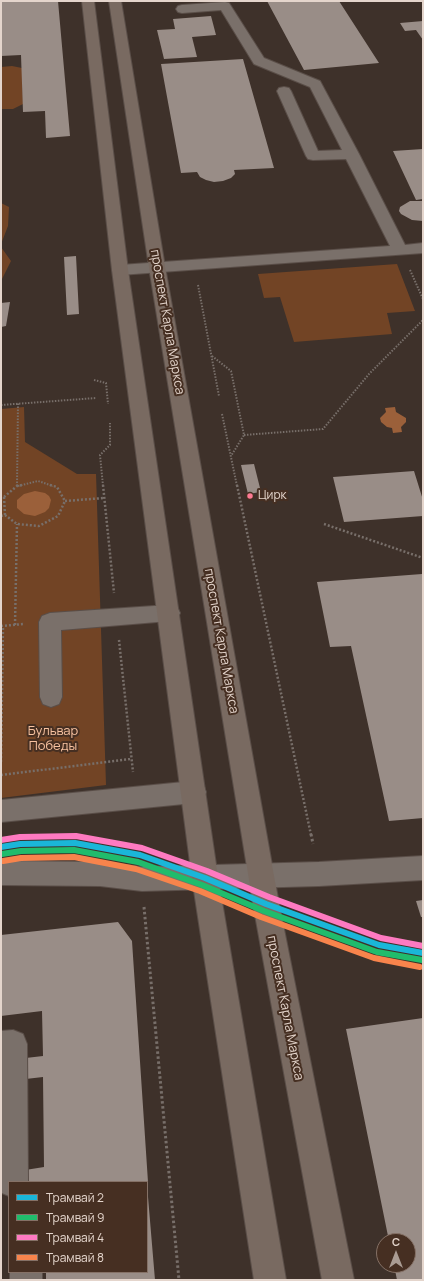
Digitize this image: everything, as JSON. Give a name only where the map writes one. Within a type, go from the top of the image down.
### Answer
[{"type":"main road","points":[[88,1],[120,270],[194,792],[204,878],[270,1280]]},
{"type":"main road","name":"проспект Карла Маркса","points":[[115,1],[157,268],[280,982],[338,1280]]},
{"type":"street","points":[[182,9],[225,6],[259,61],[315,84],[400,250]]},
{"type":"street","points":[[284,91],[313,156],[352,154]]},
{"type":"street","points":[[120,270],[423,248]]},
{"type":"street","points":[[51,698],[50,622],[168,613]]},
{"type":"street","points":[[1,812],[194,792]]},
{"type":"street","points":[[1,873],[100,874],[142,879],[319,874],[423,868]]},
{"type":"street","points":[[1,1045],[13,1044],[13,1181]]},
{"type":"path","points":[[400,250],[423,299]]},
{"type":"path","points":[[197,278],[219,396]]},
{"type":"path","points":[[244,435],[322,429],[369,374],[423,320]]},
{"type":"path","points":[[211,355],[231,371],[244,435],[231,457]]},
{"type":"path","points":[[94,380],[106,383],[108,404]]},
{"type":"path","points":[[1,404],[96,398]]},
{"type":"path","points":[[17,486],[18,404]]},
{"type":"path","points":[[222,414],[313,844]]},
{"type":"path","points":[[110,423],[110,445]]},
{"type":"path","points":[[5,516],[3,497],[17,486],[38,481],[58,487],[66,501]]},
{"type":"path","points":[[66,501],[104,498]]},
{"type":"path","points":[[1,516],[5,516],[16,524],[38,526],[58,516],[66,501]]},
{"type":"path","points":[[15,625],[16,524]]},
{"type":"path","points":[[324,524],[423,558]]},
{"type":"path","points":[[1,762],[3,626]]},
{"type":"path","points":[[1,775],[131,759]]},
{"type":"path","points":[[144,902],[179,1280]]},
{"type":"green space","points":[[12,66],[22,68],[23,104],[13,109],[2,109],[1,67]]},
{"type":"green space","points":[[1,203],[9,207],[8,226],[1,244]]},
{"type":"green space","points":[[1,247],[11,261],[1,281]]},
{"type":"green space","points":[[397,264],[415,311],[387,313],[392,334],[294,342],[280,297],[264,298],[258,274]]},
{"type":"green space","name":"Бульвар Победы","points":[[24,407],[25,442],[77,474],[96,474],[106,785],[1,798],[1,409]]},
{"type":"shaded area","points":[[395,407],[396,412],[406,418],[406,422],[401,427],[402,432],[393,433],[392,428],[387,427],[381,422],[380,418],[386,412],[385,408]]},
{"type":"shaded area","points":[[35,491],[45,493],[49,496],[51,500],[49,508],[45,512],[35,516],[24,514],[17,508],[17,500],[24,494]]},
{"type":"building","points":[[1,1],[58,1],[70,136],[46,138],[45,111],[23,112],[21,55],[1,56]]},
{"type":"building","points":[[267,1],[339,1],[379,63],[304,70]]},
{"type":"building","points":[[211,16],[216,35],[192,37],[197,57],[164,59],[157,30],[175,29],[173,19]]},
{"type":"building","points":[[423,21],[423,40],[416,30],[405,31],[400,23]]},
{"type":"building","points":[[243,59],[274,168],[234,170],[235,174],[231,178],[214,182],[200,177],[197,172],[181,173],[161,64]]},
{"type":"building","points":[[423,149],[423,199],[416,200],[393,151]]},
{"type":"building","points":[[410,201],[423,201],[423,221],[412,220],[401,214],[399,211],[400,207]]},
{"type":"building","points":[[76,256],[79,314],[67,315],[64,257]]},
{"type":"building","points":[[10,302],[6,326],[1,327],[1,303]]},
{"type":"building","points":[[254,464],[261,492],[248,494],[241,465]]},
{"type":"building","points":[[414,471],[423,500],[423,516],[344,522],[333,477]]},
{"type":"building","points":[[422,574],[423,818],[389,821],[351,646],[330,647],[317,582]]},
{"type":"building","points":[[423,900],[423,917],[421,917],[416,901]]},
{"type":"building","points":[[118,922],[132,941],[148,1181],[19,1181],[19,1171],[44,1167],[43,1077],[17,1080],[17,1059],[43,1056],[42,1011],[1,1016],[1,935]]},
{"type":"building","points":[[423,1018],[423,1280],[397,1280],[396,1273],[416,1273],[416,1233],[387,1233],[346,1029]]},
{"type":"building","points":[[148,1197],[155,1280],[46,1280],[46,1273],[148,1273]]},
{"type":"tram line","name":"4","points":[[1,840],[20,837],[76,836],[142,848],[207,871],[269,897],[381,938],[423,946]]},
{"type":"tram line","name":"2","points":[[1,847],[20,844],[75,843],[140,855],[205,878],[266,904],[379,945],[423,953]]},
{"type":"tram line","name":"9","points":[[2,854],[21,851],[74,850],[138,862],[202,885],[264,911],[377,952],[422,960]]},
{"type":"tram line","name":"8","points":[[3,861],[21,858],[74,857],[136,869],[200,891],[261,917],[374,958],[420,967]]},
{"type":"place","name":"Цирк","points":[[250,496]]}]
